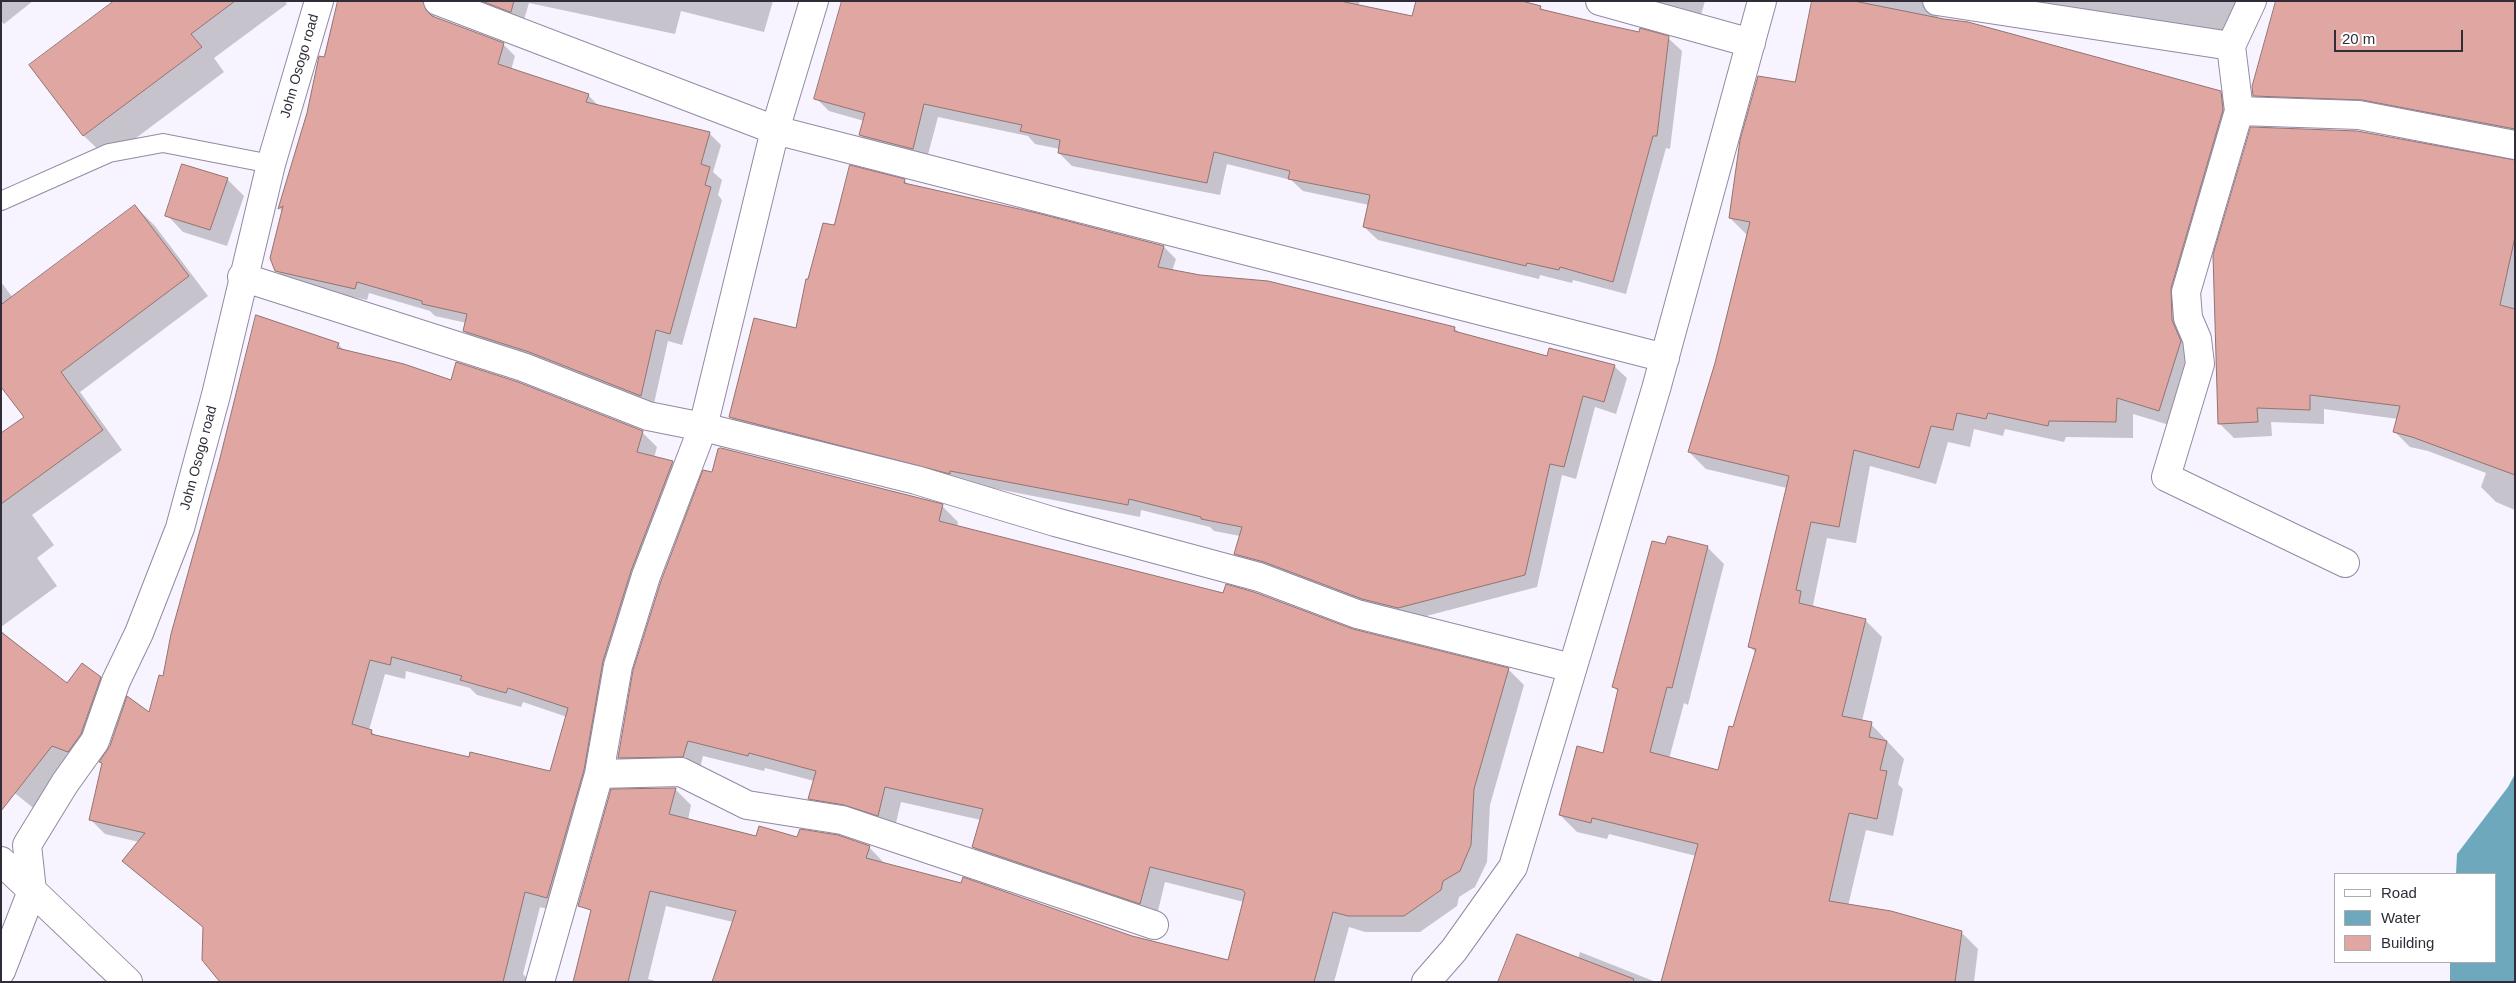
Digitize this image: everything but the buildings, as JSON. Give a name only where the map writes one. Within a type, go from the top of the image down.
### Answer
[{"type":"street","name":"John Osogo road","points":[[32,892],[27,845],[65,783],[94,741],[116,681],[139,633],[180,528],[216,395],[242,277],[271,164],[319,1]]},
{"type":"street","points":[[438,1],[775,130],[1665,358]]},
{"type":"street","points":[[540,982],[599,774],[618,666],[646,576],[703,427],[775,130],[814,1]]},
{"type":"street","points":[[1600,1],[1751,43]]},
{"type":"street","points":[[1426,982],[1454,950],[1513,867],[1665,358],[1762,1]]},
{"type":"street","points":[[1937,1],[2231,46]]},
{"type":"street","points":[[2252,1],[2231,46],[2239,111],[2186,292],[2188,318],[2197,340],[2200,364],[2166,477],[2345,563]]},
{"type":"street","points":[[2239,111],[2359,115],[2515,145]]},
{"type":"street","points":[[242,277],[523,367],[648,416],[703,427],[916,480],[1055,522],[1259,577],[1357,614],[1572,668]]},
{"type":"street","points":[[599,774],[681,772],[747,805],[842,820],[1154,925]]},
{"type":"street","points":[[1,861],[128,982]]},
{"type":"street","points":[[1,971],[32,892]]},
{"type":"lane","points":[[1,202],[109,153],[163,143],[271,164]]},
{"type":"water","points":[[2515,774],[2515,982],[2450,982],[2450,963],[2496,963],[2496,873],[2456,873],[2457,854],[2508,787]]}]
